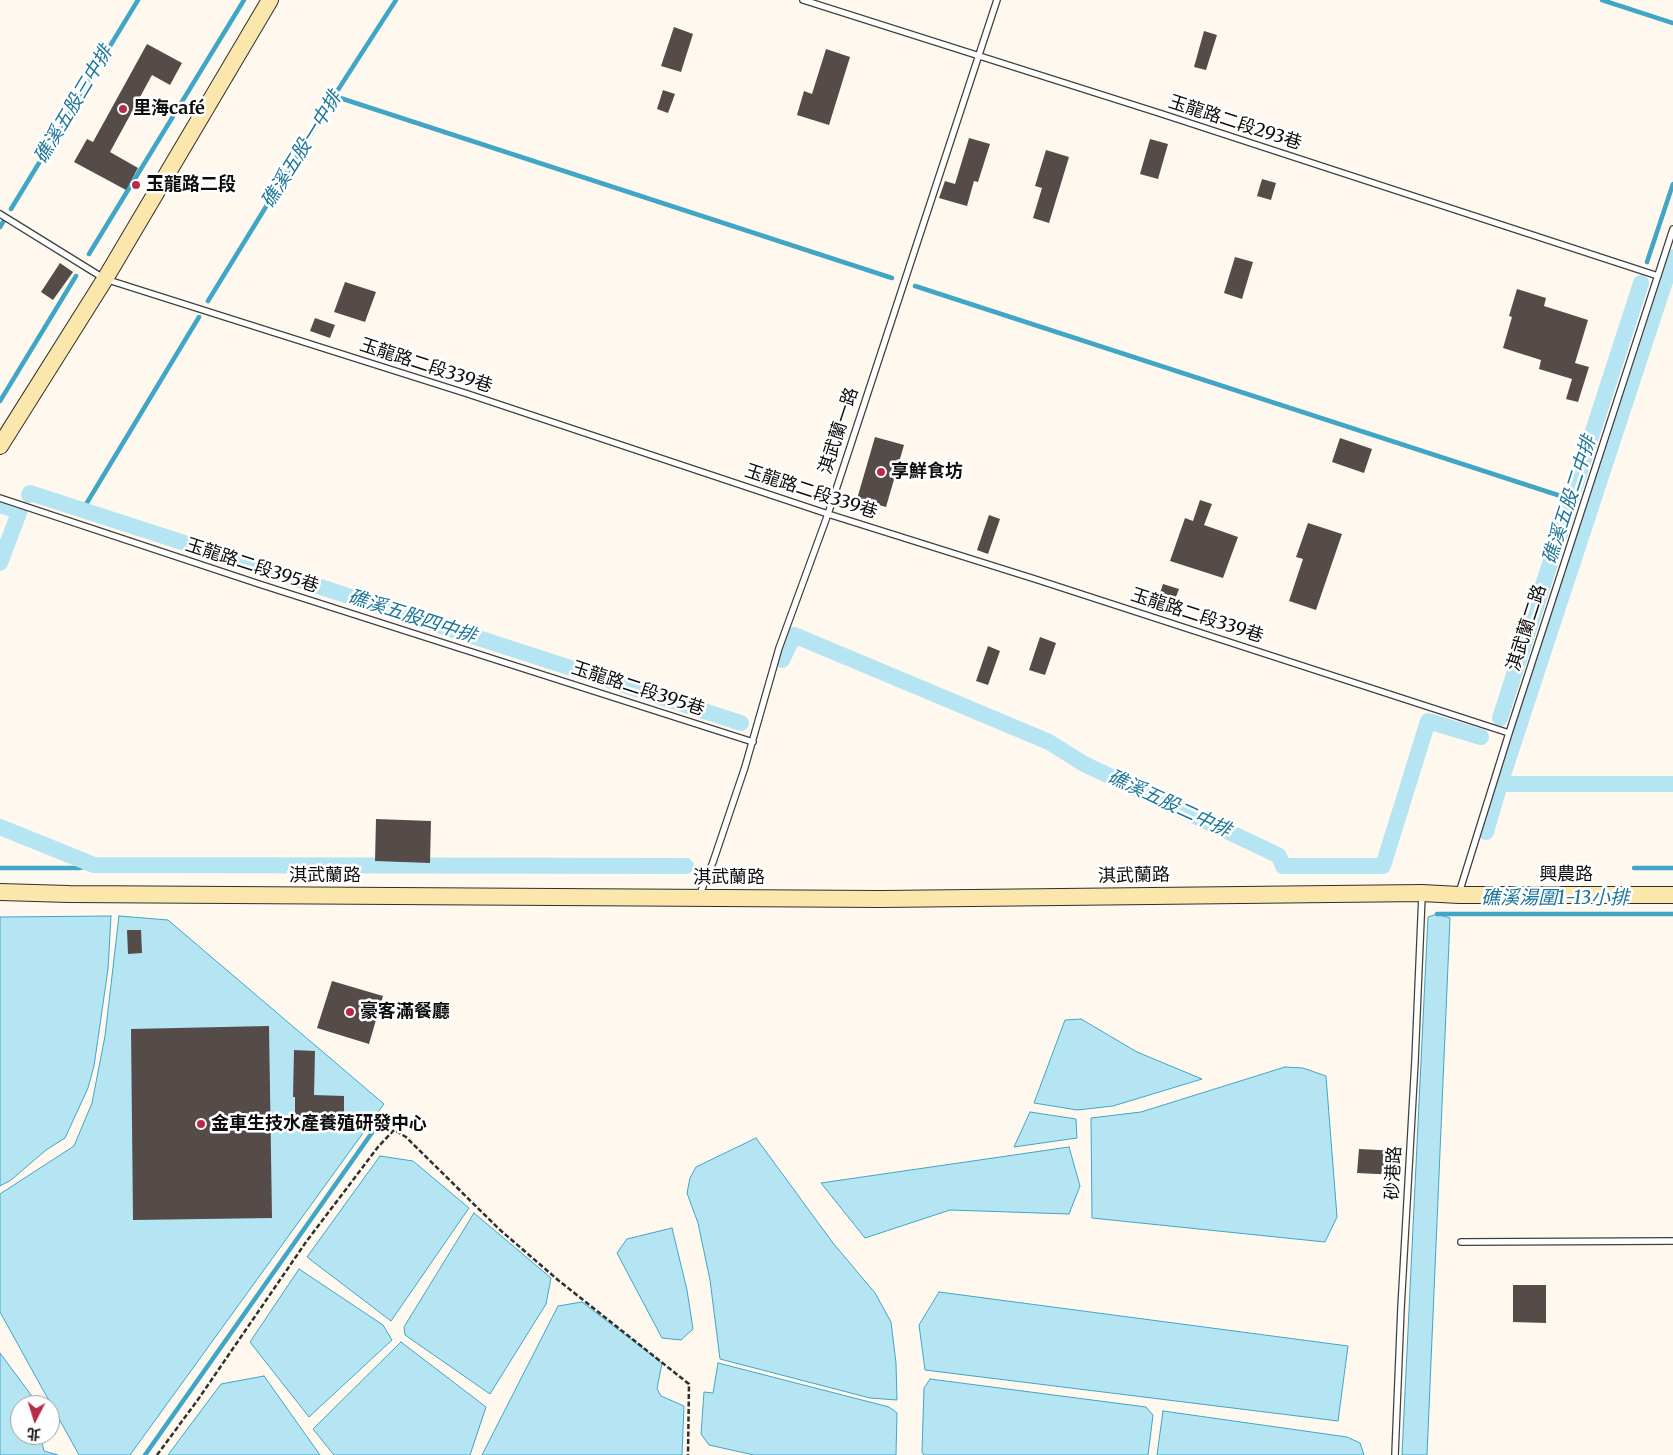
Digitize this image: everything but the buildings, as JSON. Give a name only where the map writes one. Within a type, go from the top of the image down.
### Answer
[{"type":"street","points":[[0,446],[105,278],[270,0]]},
{"type":"street","name":"淇武蘭路","points":[[0,892],[882,899],[1422,893],[1459,895]]},
{"type":"street","name":"興農路","points":[[1459,895],[1673,895]]},
{"type":"lane","name":"玉龍路二段293巷","points":[[803,0],[1658,276]]},
{"type":"lane","name":"淇武蘭一路","points":[[698,898],[716,853],[753,742],[779,648],[828,514],[997,0]]},
{"type":"lane","name":"玉龍路二段339巷","points":[[0,214],[105,278],[468,394],[828,514],[1509,733]]},
{"type":"lane","name":"淇武蘭二路","points":[[1459,895],[1509,733],[1673,229]]},
{"type":"lane","name":"玉龍路二段395巷","points":[[0,498],[259,584],[753,742]]},
{"type":"lane","name":"砂港路","points":[[1395,1455],[1422,893]]},
{"type":"lane","points":[[1461,1242],[1673,1241]]},
{"type":"path","points":[[157,1455],[197,1401],[306,1242],[378,1147],[394,1130],[406,1137],[506,1236],[558,1280],[689,1384],[688,1455]]},
{"type":"water","points":[[1437,914],[1450,918],[1427,1455],[1402,1455],[1428,917]]},
{"type":"water","points":[[111,916],[108,969],[94,1066],[88,1088],[65,1138],[46,1150],[11,1180],[0,1186],[0,917]]},
{"type":"water","points":[[119,916],[168,920],[384,1104],[130,1455],[79,1455],[60,1421],[60,1395],[46,1395],[0,1312],[0,1194],[74,1146],[92,1103],[105,1036]]},
{"type":"water","points":[[1081,1019],[1137,1052],[1202,1079],[1113,1106],[1077,1110],[1034,1103],[1065,1020]]},
{"type":"water","points":[[1285,1067],[1303,1068],[1326,1076],[1337,1217],[1325,1242],[1092,1218],[1091,1118],[1141,1112]]},
{"type":"water","points":[[1030,1112],[1076,1119],[1077,1138],[1014,1147]]},
{"type":"water","points":[[756,1138],[833,1243],[875,1293],[891,1322],[896,1363],[897,1400],[870,1398],[720,1359],[710,1280],[698,1223],[687,1193],[690,1178],[696,1167]]},
{"type":"water","points":[[1069,1147],[1080,1186],[1069,1214],[950,1210],[865,1238],[821,1183]]},
{"type":"water","points":[[380,1156],[413,1161],[469,1208],[391,1321],[307,1257]]},
{"type":"water","points":[[474,1213],[551,1278],[546,1304],[490,1394],[405,1335],[404,1327]]},
{"type":"water","points":[[672,1228],[687,1290],[693,1329],[681,1340],[662,1338],[617,1253],[627,1239]]},
{"type":"water","points":[[299,1269],[383,1325],[392,1340],[309,1417],[250,1342]]},
{"type":"water","points":[[939,1292],[1348,1346],[1338,1421],[925,1370],[919,1325]]},
{"type":"water","points":[[582,1302],[662,1363],[657,1389],[661,1396],[684,1406],[682,1455],[482,1455],[558,1306]]},
{"type":"water","points":[[401,1342],[486,1407],[470,1455],[334,1455],[313,1429]]},
{"type":"water","points":[[0,1353],[31,1395],[10,1395],[10,1445],[42,1445],[44,1451],[58,1455],[0,1455]]},
{"type":"water","points":[[718,1363],[889,1407],[897,1413],[896,1455],[754,1455],[709,1445],[701,1434],[704,1392],[713,1393]]},
{"type":"water","points":[[264,1376],[320,1455],[168,1455],[221,1384]]},
{"type":"water","points":[[930,1379],[1146,1407],[1153,1415],[1148,1455],[924,1455],[922,1452],[924,1388]]},
{"type":"water","points":[[1163,1411],[1347,1437],[1360,1443],[1364,1455],[1157,1455]]},
{"type":"waterway","name":"礁溪五股三中排","points":[[11,209],[138,0]]},
{"type":"waterway","points":[[89,254],[244,0]]},
{"type":"waterway","name":"礁溪五股一中排","points":[[208,301],[334,96],[396,0]]},
{"type":"waterway","points":[[1602,0],[1673,23]]},
{"type":"waterway","points":[[334,96],[892,278]]},
{"type":"waterway","name":"礁溪五股二中排","points":[[1647,262],[1673,184]]},
{"type":"waterway","name":"礁溪五股三中排","points":[[0,227],[3,222]]},
{"type":"waterway","points":[[1500,784],[1673,257]]},
{"type":"waterway","points":[[0,401],[76,276]]},
{"type":"waterway","name":"礁溪五股二中排","points":[[1500,718],[1641,283]]},
{"type":"waterway","points":[[915,286],[1573,500]]},
{"type":"waterway","name":"礁溪五股一中排","points":[[82,511],[199,317]]},
{"type":"waterway","name":"礁溪五股四中排","points":[[29,495],[30,493],[741,723]]},
{"type":"waterway","name":"礁溪五股三中排","points":[[0,505],[19,511]]},
{"type":"waterway","name":"礁溪五股一中排","points":[[0,563],[20,510]]},
{"type":"waterway","name":"礁溪五股二中排","points":[[782,660],[794,635],[1049,742],[1084,764],[1279,856],[1283,866],[1383,866],[1428,721],[1481,737]]},
{"type":"waterway","points":[[1486,832],[1500,784],[1673,784]]},
{"type":"waterway","points":[[0,827],[94,865],[686,866]]},
{"type":"waterway","points":[[0,868],[79,868],[94,865]]},
{"type":"waterway","points":[[1634,868],[1673,868]]},
{"type":"waterway","name":"礁溪湯圍1-13小排","points":[[1437,914],[1673,914]]},
{"type":"waterway","points":[[145,1455],[383,1117]]},
{"type":"place","name":"里海café","points":[[123,109]]},
{"type":"place","name":"玉龍路二段","points":[[136,185]]},
{"type":"place","name":"享鮮食坊","points":[[881,472]]},
{"type":"place","name":"豪客滿餐廳","points":[[350,1012]]},
{"type":"place","name":"金車生技水產養殖研發中心","points":[[201,1124]]}]
